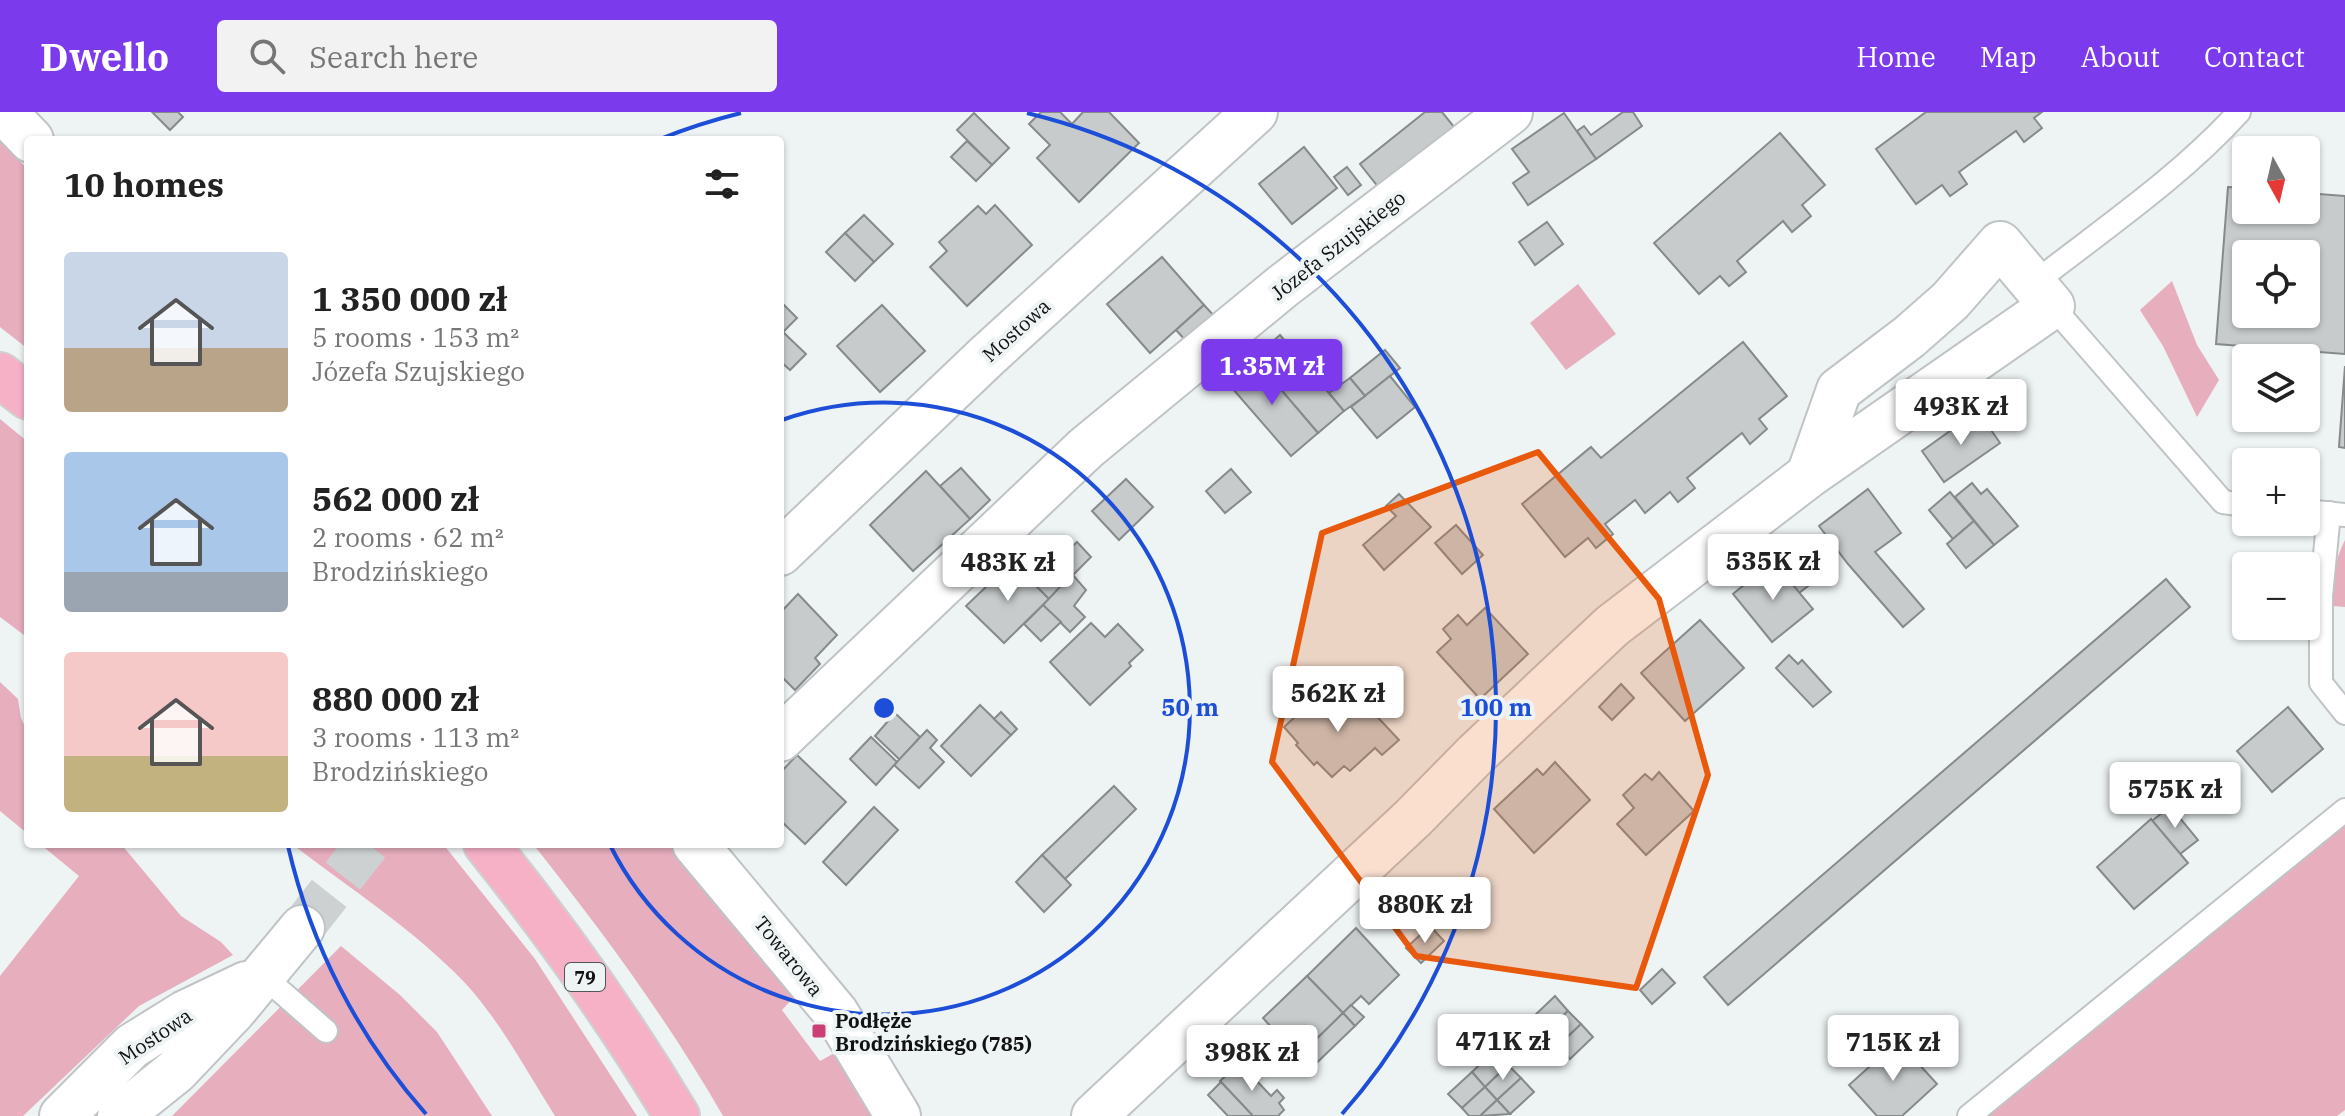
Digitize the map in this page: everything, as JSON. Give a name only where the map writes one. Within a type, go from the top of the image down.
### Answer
[{"type":"main road","points":[[0,375],[24,394]]},
{"type":"main road","name":"79","points":[[489,848],[552,929],[677,1116]]},
{"type":"street","points":[[4,112],[27,136]]},
{"type":"street","name":"Mostowa","points":[[784,549],[987,356],[1255,112]]},
{"type":"street","name":"Józefa Szujskiego","points":[[784,735],[1086,448],[1283,286],[1510,112]]},
{"type":"street","points":[[1094,1116],[1612,626],[1809,475],[2042,295],[2000,244],[1950,301],[1909,337],[1839,390],[1809,475]]},
{"type":"street","name":"Towarowa","points":[[698,848],[836,1013],[898,1116]]},
{"type":"street","name":"Mostowa","points":[[120,1116],[176,1071],[234,1010],[302,928]]},
{"type":"street","name":"Mostowa","points":[[62,1116],[132,1046],[185,1013],[262,975]]},
{"type":"lane","points":[[2232,503],[2223,502],[2042,295],[2199,153],[2239,112]]},
{"type":"lane","points":[[2337,514],[2321,596],[2321,683],[2345,713]]},
{"type":"lane","points":[[1969,1116],[2345,810]]},
{"type":"lane","points":[[262,975],[326,1031]]},
{"type":"highlighted area","points":[[1538,452],[1659,599],[1708,775],[1636,988],[1416,956],[1272,762],[1322,533]]},
{"type":"shaded area","points":[[0,139],[24,166],[24,346],[0,327]]},
{"type":"shaded area","points":[[2172,281],[2197,345],[2219,380],[2197,417],[2163,346],[2140,310]]},
{"type":"shaded area","points":[[1578,284],[1616,334],[1566,370],[1530,323]]},
{"type":"shaded area","points":[[0,419],[24,439],[24,635],[0,617]]},
{"type":"shaded area","points":[[2345,540],[2345,607],[2333,606],[2334,572]]},
{"type":"shaded area","points":[[0,682],[18,699],[24,724],[24,831],[0,811]]},
{"type":"shaded area","points":[[2345,821],[2345,1110],[2337,1116],[1982,1116]]},
{"type":"shaded area","points":[[45,848],[124,848],[181,916],[221,942],[233,955],[139,1006],[23,1116],[0,1116],[0,976],[79,876]]},
{"type":"shaded area","points":[[297,848],[446,848],[535,959],[637,1116],[555,1116],[478,998],[446,964],[404,928]]},
{"type":"shaded area","points":[[536,848],[671,848],[796,995],[782,1010],[820,1061],[838,1051],[877,1116],[723,1116],[680,1045]]},
{"type":"shaded area","points":[[341,946],[400,995],[437,1032],[492,1116],[172,1116]]},
{"type":"building","points":[[152,112],[178,112],[183,117],[170,130]]},
{"type":"building","points":[[1041,112],[1060,112],[1072,124],[1083,112],[1109,112],[1139,143],[1079,202],[1037,158],[1050,145],[1029,124]]},
{"type":"building","points":[[1425,112],[1442,112],[1459,133],[1383,193],[1360,164]]},
{"type":"building","points":[[1623,112],[1633,112],[1642,126],[1596,159],[1577,131],[1584,126],[1591,135]]},
{"type":"building","points":[[1926,112],[2042,112],[2034,118],[2042,128],[2024,142],[2016,131],[1959,172],[1967,184],[1950,196],[1942,185],[1916,204],[1876,149]]},
{"type":"building","points":[[974,113],[1009,148],[992,165],[957,130]]},
{"type":"building","points":[[1564,113],[1596,159],[1528,205],[1513,183],[1529,172],[1512,149]]},
{"type":"building","points":[[1780,133],[1825,185],[1802,205],[1811,216],[1792,232],[1783,221],[1737,261],[1746,272],[1729,286],[1720,276],[1699,294],[1654,243]]},
{"type":"building","points":[[967,141],[992,165],[976,181],[951,157]]},
{"type":"building","points":[[1304,147],[1337,188],[1292,224],[1259,184]]},
{"type":"building","points":[[1347,167],[1361,185],[1348,195],[1334,177]]},
{"type":"building","points":[[2228,187],[2232,187],[2232,224],[2320,224],[2320,194],[2345,196],[2345,354],[2320,352],[2320,344],[2216,344]]},
{"type":"building","points":[[995,205],[1032,245],[967,306],[930,267],[947,251],[939,242],[978,206],[986,214]]},
{"type":"building","points":[[864,215],[893,244],[874,262],[845,233]]},
{"type":"building","points":[[1547,222],[1563,244],[1535,265],[1519,242]]},
{"type":"building","points":[[845,233],[874,262],[855,281],[826,252]]},
{"type":"building","points":[[1162,257],[1204,305],[1150,353],[1107,304]]},
{"type":"building","points":[[784,305],[797,318],[784,331]]},
{"type":"building","points":[[882,305],[925,351],[880,392],[837,346]]},
{"type":"building","points":[[1204,305],[1216,318],[1187,342],[1176,330]]},
{"type":"building","points":[[784,333],[806,354],[790,370],[784,365]]},
{"type":"building","points":[[1280,335],[1344,411],[1318,433],[1254,358]]},
{"type":"building","points":[[1743,342],[1787,396],[1759,419],[1767,429],[1750,444],[1742,433],[1687,478],[1695,488],[1678,502],[1670,492],[1645,513],[1635,500],[1605,524],[1613,534],[1596,548],[1588,538],[1565,557],[1522,504],[1591,447],[1601,458]]},
{"type":"building","points":[[1385,350],[1400,368],[1365,396],[1350,378]]},
{"type":"building","points":[[1254,358],[1318,433],[1291,456],[1226,381]]},
{"type":"building","points":[[2345,366],[2345,448],[2339,447]]},
{"type":"building","points":[[1390,376],[1415,407],[1377,438],[1351,407]]},
{"type":"building","points":[[1350,378],[1365,396],[1344,411],[1329,393]]},
{"type":"building","points":[[1978,411],[2000,443],[1944,482],[1922,451]]},
{"type":"building","points":[[961,468],[990,500],[970,519],[940,486]]},
{"type":"building","points":[[1231,469],[1251,492],[1225,513],[1206,491]]},
{"type":"building","points":[[926,471],[970,519],[913,571],[870,525]]},
{"type":"building","points":[[1126,479],[1153,507],[1119,540],[1092,511]]},
{"type":"building","points":[[1972,483],[1981,494],[1987,489],[2018,526],[1994,545],[1955,497]]},
{"type":"building","points":[[1868,489],[1901,533],[1875,552],[1924,609],[1903,627],[1819,526]]},
{"type":"building","points":[[1950,492],[1974,521],[1953,539],[1929,510]]},
{"type":"building","points":[[1399,494],[1431,527],[1384,570],[1363,545],[1396,516],[1386,506]]},
{"type":"building","points":[[1974,521],[1994,545],[1966,568],[1947,544]]},
{"type":"building","points":[[1456,525],[1483,555],[1462,574],[1435,543]]},
{"type":"building","points":[[1799,539],[1826,572],[1799,593],[1773,561]]},
{"type":"building","points":[[1077,542],[1091,557],[1049,599],[1034,584],[1043,575],[1047,579],[1056,570],[1052,566]]},
{"type":"building","points":[[1773,561],[1813,609],[1772,642],[1733,594]]},
{"type":"building","points":[[1012,562],[1049,599],[1004,643],[966,606]]},
{"type":"building","points":[[1072,574],[1086,590],[1074,606],[1085,617],[1070,632],[1043,605]]},
{"type":"building","points":[[2166,579],[2190,607],[1728,1005],[1704,977]]},
{"type":"building","points":[[798,594],[837,635],[815,658],[820,664],[795,690],[784,679],[784,609]]},
{"type":"building","points":[[1043,605],[1061,622],[1041,641],[1024,624]]},
{"type":"building","points":[[1485,608],[1528,654],[1480,699],[1437,652],[1451,639],[1443,629],[1458,615],[1467,625]]},
{"type":"building","points":[[1700,620],[1744,668],[1685,721],[1641,673]]},
{"type":"building","points":[[1091,623],[1105,637],[1118,624],[1143,650],[1129,663],[1131,666],[1090,705],[1050,662]]},
{"type":"building","points":[[1789,655],[1798,664],[1802,660],[1831,692],[1813,707],[1776,668]]},
{"type":"building","points":[[1621,684],[1634,698],[1612,720],[1599,707]]},
{"type":"building","points":[[1325,689],[1340,704],[1346,699],[1361,715],[1369,708],[1399,740],[1382,755],[1375,748],[1350,771],[1344,766],[1332,777],[1317,762],[1314,765],[1284,727]]},
{"type":"building","points":[[980,705],[1011,735],[971,776],[941,746]]},
{"type":"building","points":[[2288,707],[2323,749],[2272,792],[2237,751]]},
{"type":"building","points":[[1001,712],[1017,729],[1011,735],[994,719]]},
{"type":"building","points":[[895,713],[920,737],[900,760],[875,736]]},
{"type":"building","points":[[927,730],[937,740],[930,748],[944,762],[919,788],[894,765]]},
{"type":"building","points":[[871,737],[897,762],[876,785],[850,759]]},
{"type":"building","points":[[797,755],[846,802],[805,844],[784,824],[784,769]]},
{"type":"building","points":[[1555,762],[1590,800],[1534,853],[1494,809],[1537,769],[1543,775]]},
{"type":"building","points":[[1659,772],[1694,811],[1646,855],[1617,824],[1634,808],[1623,795],[1645,774],[1652,780]]},
{"type":"building","points":[[1114,786],[1136,809],[1065,879],[1042,855]]},
{"type":"building","points":[[2170,806],[2198,840],[2180,854],[2152,821]]},
{"type":"building","points":[[874,807],[898,830],[846,885],[823,862]]},
{"type":"building","points":[[2151,819],[2188,863],[2134,909],[2097,867]]},
{"type":"building","points":[[1042,855],[1071,885],[1044,912],[1016,882]]},
{"type":"building","points":[[1430,926],[1444,941],[1421,963],[1406,948]]},
{"type":"building","points":[[1356,928],[1399,975],[1369,1004],[1361,996],[1343,1013],[1307,976]]},
{"type":"building","points":[[1662,969],[1675,983],[1652,1004],[1640,990]]},
{"type":"building","points":[[1307,976],[1343,1013],[1298,1057],[1263,1018]]},
{"type":"building","points":[[1555,996],[1568,1011],[1545,1032],[1532,1018]]},
{"type":"building","points":[[1351,1005],[1364,1017],[1355,1026],[1343,1013]]},
{"type":"building","points":[[1568,1011],[1581,1024],[1558,1046],[1545,1032]]},
{"type":"building","points":[[1343,1013],[1355,1026],[1304,1075],[1292,1063]]},
{"type":"building","points":[[1581,1024],[1593,1037],[1570,1059],[1558,1046]]},
{"type":"building","points":[[1898,1041],[1937,1084],[1902,1116],[1877,1116],[1849,1085]]},
{"type":"building","points":[[1495,1050],[1508,1065],[1485,1087],[1472,1072]]},
{"type":"building","points":[[1240,1063],[1271,1096],[1277,1090],[1284,1098],[1279,1103],[1284,1110],[1278,1116],[1253,1116],[1220,1081]]},
{"type":"building","points":[[1508,1065],[1521,1078],[1497,1100],[1485,1087]]},
{"type":"building","points":[[1472,1072],[1485,1087],[1462,1108],[1448,1094]]},
{"type":"building","points":[[1521,1078],[1534,1092],[1510,1114],[1497,1100]]},
{"type":"building","points":[[1221,1082],[1253,1116],[1228,1116],[1208,1095]]},
{"type":"building","points":[[1485,1087],[1497,1100],[1480,1116],[1469,1116],[1462,1108]]},
{"type":"building","points":[[1497,1100],[1510,1114],[1480,1116]]},
{"type":"tunnel","points":[[302,928],[365,848]]},
{"type":"place","name":"Podłęże Brodzińskiego (785)","points":[[819,1031]]}]
